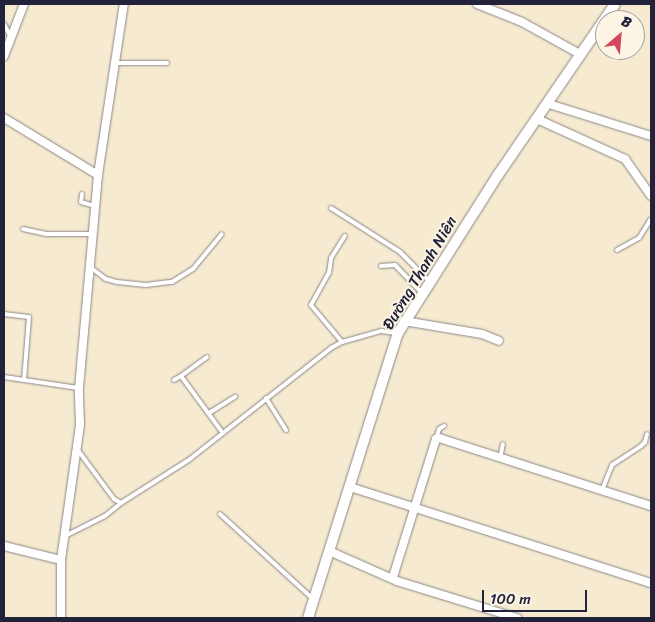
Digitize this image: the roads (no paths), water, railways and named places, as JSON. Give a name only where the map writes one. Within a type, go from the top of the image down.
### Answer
[{"type":"main road","name":"Đường Thanh Niên","points":[[308,618],[398,333],[429,281],[580,54],[595,38]]},
{"type":"street","points":[[4,56],[24,4]]},
{"type":"street","points":[[61,618],[61,560],[80,424],[79,388],[98,175],[124,4]]},
{"type":"street","points":[[477,4],[522,22],[580,54]]},
{"type":"street","points":[[548,104],[651,136]]},
{"type":"street","points":[[4,118],[98,175]]},
{"type":"street","points":[[537,119],[625,159],[651,196]]},
{"type":"street","points":[[404,321],[482,334],[500,341]]},
{"type":"street","points":[[393,577],[436,439],[439,438],[651,506]]},
{"type":"street","points":[[350,487],[651,583]]},
{"type":"street","points":[[4,546],[61,560]]},
{"type":"street","points":[[329,551],[397,580],[516,618]]},
{"type":"lane","points":[[4,24],[11,37]]},
{"type":"lane","points":[[114,63],[167,63]]},
{"type":"lane","points":[[82,194],[81,202],[95,206]]},
{"type":"lane","points":[[331,208],[400,252],[429,281]]},
{"type":"lane","points":[[617,250],[639,238],[651,220]]},
{"type":"lane","points":[[23,229],[47,234],[93,234]]},
{"type":"lane","points":[[90,267],[94,272],[116,282],[146,285],[172,282],[193,270],[222,234]]},
{"type":"lane","points":[[342,342],[311,305],[330,273],[331,258],[345,236]]},
{"type":"lane","points":[[381,266],[396,266],[422,293]]},
{"type":"lane","points":[[4,314],[29,317],[24,380]]},
{"type":"lane","points":[[65,536],[105,516],[190,459],[330,348],[342,342],[381,331],[398,333]]},
{"type":"lane","points":[[174,380],[207,358]]},
{"type":"lane","points":[[181,376],[222,432]]},
{"type":"lane","points":[[4,377],[79,388]]},
{"type":"lane","points":[[209,413],[235,397]]},
{"type":"lane","points":[[266,398],[286,430]]},
{"type":"lane","points":[[436,439],[438,429],[444,426]]},
{"type":"lane","points":[[602,490],[612,465],[641,446],[645,442],[647,434]]},
{"type":"lane","points":[[500,459],[503,444]]},
{"type":"lane","points":[[77,449],[114,499],[122,503]]},
{"type":"lane","points":[[220,514],[313,599]]}]
